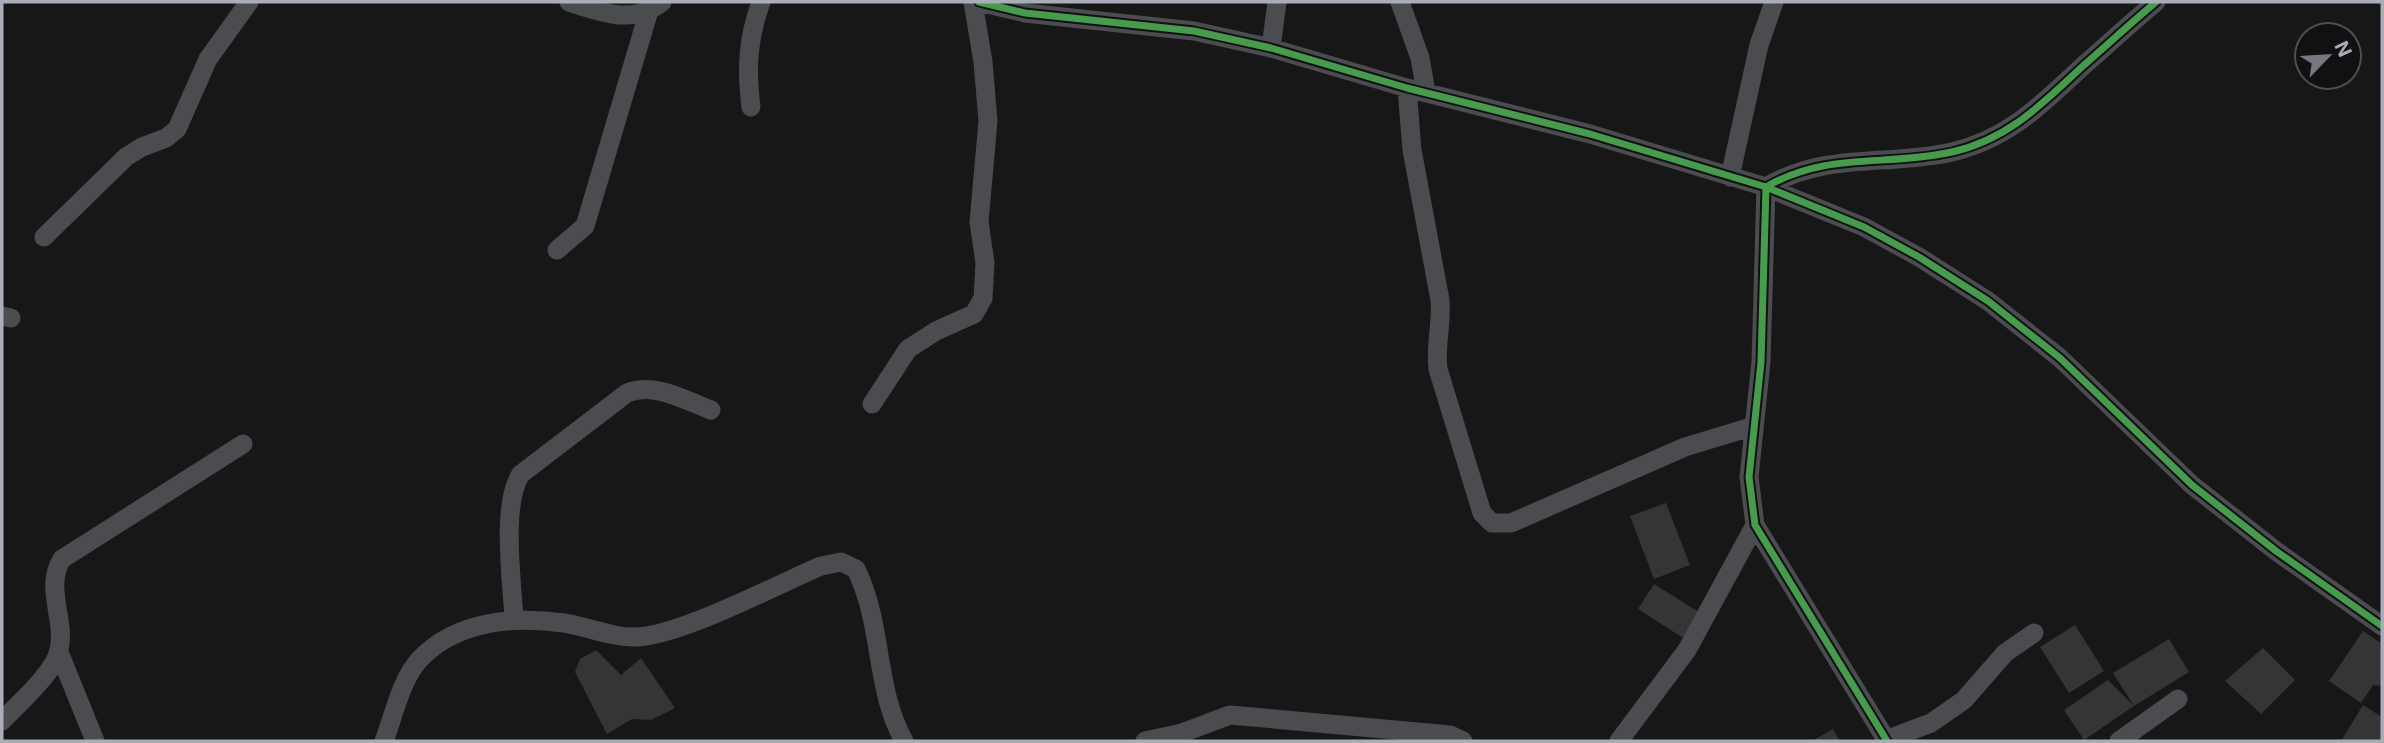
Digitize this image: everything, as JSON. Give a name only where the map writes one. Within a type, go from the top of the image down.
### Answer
[{"type":"street","points":[[44,237],[126,157],[142,147],[166,138],[177,129],[199,76],[249,2]]},
{"type":"street","points":[[569,2],[593,10],[628,16],[655,8]]},
{"type":"street","points":[[751,107],[746,67],[751,28],[761,2]]},
{"type":"street","points":[[872,404],[908,349],[936,331],[974,314],[983,298],[985,263],[979,222],[988,121],[983,62],[973,2]]},
{"type":"street","points":[[979,2],[1025,13],[1194,31],[1271,48],[1416,90],[1590,134],[1766,187],[1864,227],[1919,257],[1988,301],[2060,358],[2192,485],[2276,551],[2382,626]]},
{"type":"street","points":[[1271,48],[1278,2]]},
{"type":"street","points":[[1400,2],[1420,58],[1412,150],[1440,300],[1441,315],[1435,350],[1438,369],[1482,513],[1492,523],[1511,523],[1685,447],[1754,426]]},
{"type":"street","points":[[1730,177],[1759,45],[1774,2]]},
{"type":"street","points":[[1766,187],[1790,173],[1822,164],[1953,152],[2001,135],[2031,116],[2156,2]]},
{"type":"street","points":[[557,250],[585,226],[655,8]]},
{"type":"street","points":[[1766,187],[1761,362],[1749,477],[1755,526],[1887,741],[1931,723],[1964,700],[2005,653],[2034,633]]},
{"type":"street","points":[[514,618],[511,511],[513,490],[521,474],[627,393],[638,389],[653,389],[711,410]]},
{"type":"street","points":[[95,741],[59,652],[55,571],[62,559],[243,444]]},
{"type":"street","points":[[1619,741],[1687,650],[1755,526]]},
{"type":"street","points":[[384,741],[404,686],[419,659],[455,635],[514,618],[564,623],[616,636],[640,637],[695,620],[821,566],[841,562],[856,569],[867,591],[881,649],[884,691],[904,741]]},
{"type":"street","points":[[2,721],[52,666],[59,652]]},
{"type":"street","points":[[2119,741],[2178,699]]},
{"type":"street","points":[[1145,741],[1230,715],[1450,735],[1463,741]]},
{"type":"building","points":[[1666,503],[1690,565],[1654,579],[1630,516]]},
{"type":"building","points":[[1654,584],[1699,612],[1683,638],[1638,609]]},
{"type":"building","points":[[2075,625],[2104,671],[2069,693],[2040,647]]},
{"type":"building","points":[[2363,631],[2382,644],[2382,686],[2373,685],[2361,703],[2329,681]]},
{"type":"building","points":[[2169,639],[2189,672],[2134,706],[2113,673]]},
{"type":"building","points":[[2263,648],[2295,680],[2261,714],[2225,681]]},
{"type":"building","points":[[596,650],[621,675],[641,658],[675,708],[651,720],[632,719],[607,734],[575,672],[580,659]]},
{"type":"building","points":[[2108,680],[2134,706],[2084,740],[2064,710]]},
{"type":"building","points":[[2363,705],[2382,717],[2382,741],[2341,741]]},
{"type":"building","points":[[1833,729],[1840,741],[1812,741]]},
{"type":"cycle path","points":[[979,2],[1025,13],[1194,31],[1271,48],[1407,88],[1590,134],[1766,187],[1864,227],[1919,257],[1988,301],[2060,358],[2192,485],[2276,551],[2382,626]]},
{"type":"cycle path","points":[[1887,741],[1755,525],[1749,477],[1761,362],[1766,187],[1812,168],[1952,152],[1991,138],[2039,106],[2156,2]]}]
